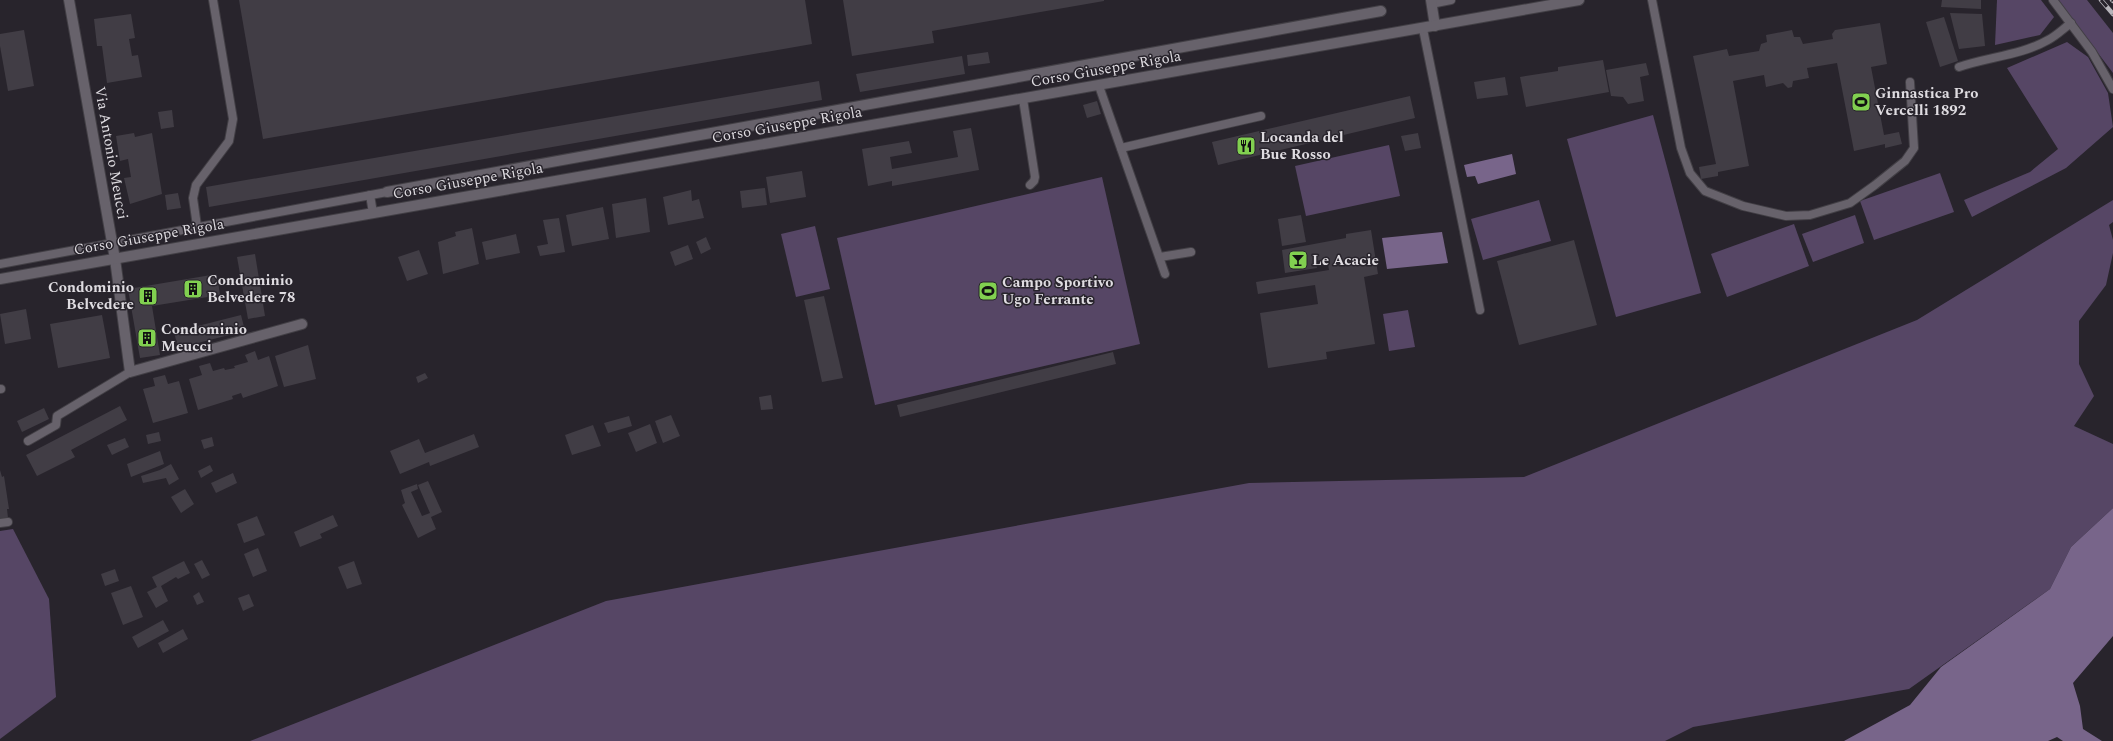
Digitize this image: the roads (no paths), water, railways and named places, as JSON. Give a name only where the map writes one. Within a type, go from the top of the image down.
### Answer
[{"type":"street","name":"Via Antonio Meucci","points":[[69,0],[113,244],[130,372]]},
{"type":"street","name":"Corso Giuseppe Rigola","points":[[0,279],[1422,29],[1579,0]]},
{"type":"street","points":[[1431,2],[1435,26]]},
{"type":"street","points":[[387,192],[1381,11]]},
{"type":"street","points":[[130,372],[302,324]]},
{"type":"lane","points":[[197,226],[193,198],[196,185],[229,141],[233,119],[213,0]]},
{"type":"lane","points":[[1431,2],[1451,0]]},
{"type":"lane","points":[[1652,0],[1681,148],[1690,173],[1705,192],[1743,206],[1786,216],[1810,215],[1850,203],[1875,185],[1905,162],[1914,148],[1910,82]]},
{"type":"lane","points":[[2053,0],[2092,52],[2113,89]]},
{"type":"lane","points":[[1959,67],[1981,59],[2033,47],[2050,40],[2071,23]]},
{"type":"lane","points":[[1422,29],[1480,310]]},
{"type":"lane","points":[[1099,86],[1165,274]]},
{"type":"lane","points":[[1023,99],[1035,177],[1034,181],[1030,185]]},
{"type":"lane","points":[[1121,148],[1260,116]]},
{"type":"lane","points":[[0,264],[113,244],[197,226],[387,192]]},
{"type":"lane","points":[[370,195],[373,213]]},
{"type":"lane","points":[[1160,257],[1190,252]]},
{"type":"lane","points":[[28,441],[56,426],[57,416],[130,372]]},
{"type":"railway","points":[[2101,0],[2113,14]]},
{"type":"place","name":"Ginnastica Pro Vercelli 1892","points":[[1861,102]]},
{"type":"place","name":"Locanda del Bue Rosso","points":[[1246,146]]},
{"type":"place","name":"Le Acacie","points":[[1298,260]]},
{"type":"place","name":"Condominio Belvedere 78","points":[[193,289]]},
{"type":"place","name":"Campo Sportivo Ugo Ferrante","points":[[988,291]]},
{"type":"place","name":"Condominio Belvedere","points":[[148,296]]},
{"type":"place","name":"Condominio Meucci","points":[[147,338]]}]
